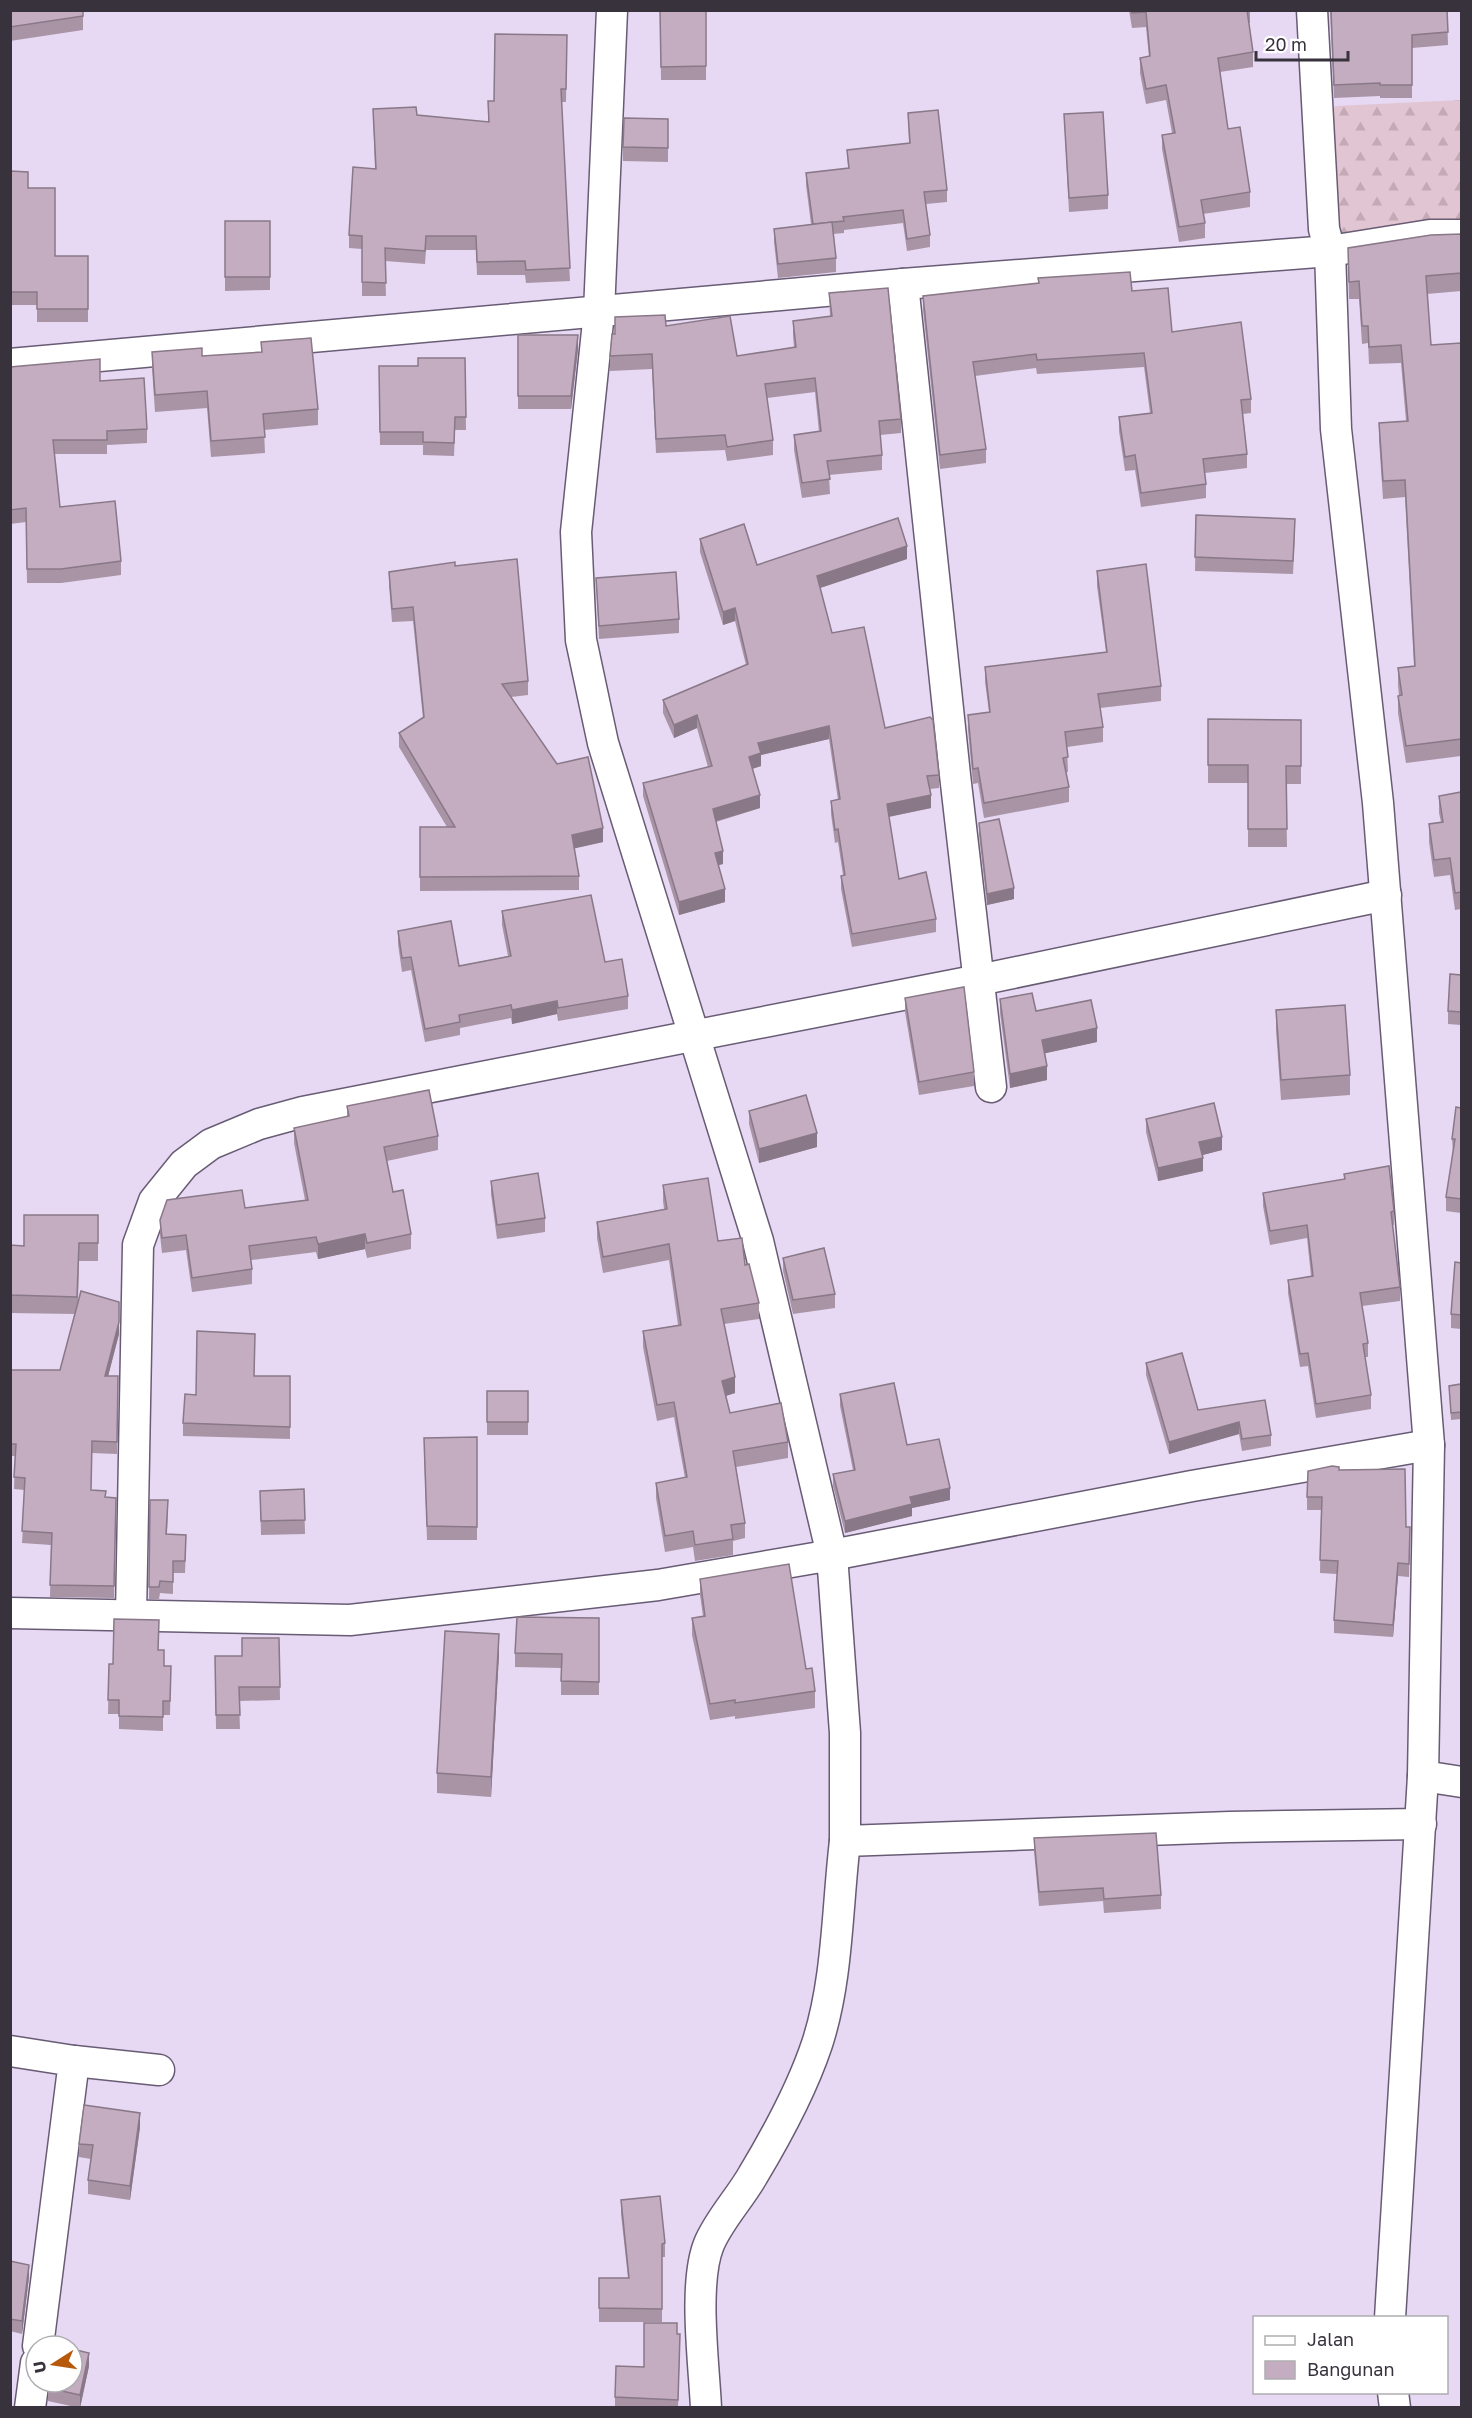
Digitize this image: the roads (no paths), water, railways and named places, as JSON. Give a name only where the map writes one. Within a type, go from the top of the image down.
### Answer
[{"type":"street","points":[[612,10],[599,312],[576,532],[581,640],[606,754],[758,1241],[832,1555],[845,1733],[845,1841],[832,1977],[817,2044],[799,2087],[753,2175],[709,2243],[701,2290],[706,2408]]},
{"type":"street","points":[[1312,10],[1324,229],[1330,251],[1336,429],[1386,895],[1429,1445],[1423,1776],[1390,2316]]},
{"type":"street","points":[[10,364],[903,284],[1330,251],[1430,235],[1461,235]]},
{"type":"street","points":[[903,284],[991,1087]]},
{"type":"street","points":[[132,1615],[138,1245],[154,1201],[184,1164],[211,1144],[260,1124],[303,1113],[979,980],[1386,895]]},
{"type":"street","points":[[10,1613],[350,1620],[658,1584],[832,1555],[1192,1486],[1429,1445]]},
{"type":"street","points":[[1423,1776],[1461,1782]]},
{"type":"street","points":[[845,1841],[1207,1828],[1420,1824]]},
{"type":"street","points":[[10,2051],[74,2061],[159,2070]]},
{"type":"street","points":[[40,2334],[74,2061]]}]
